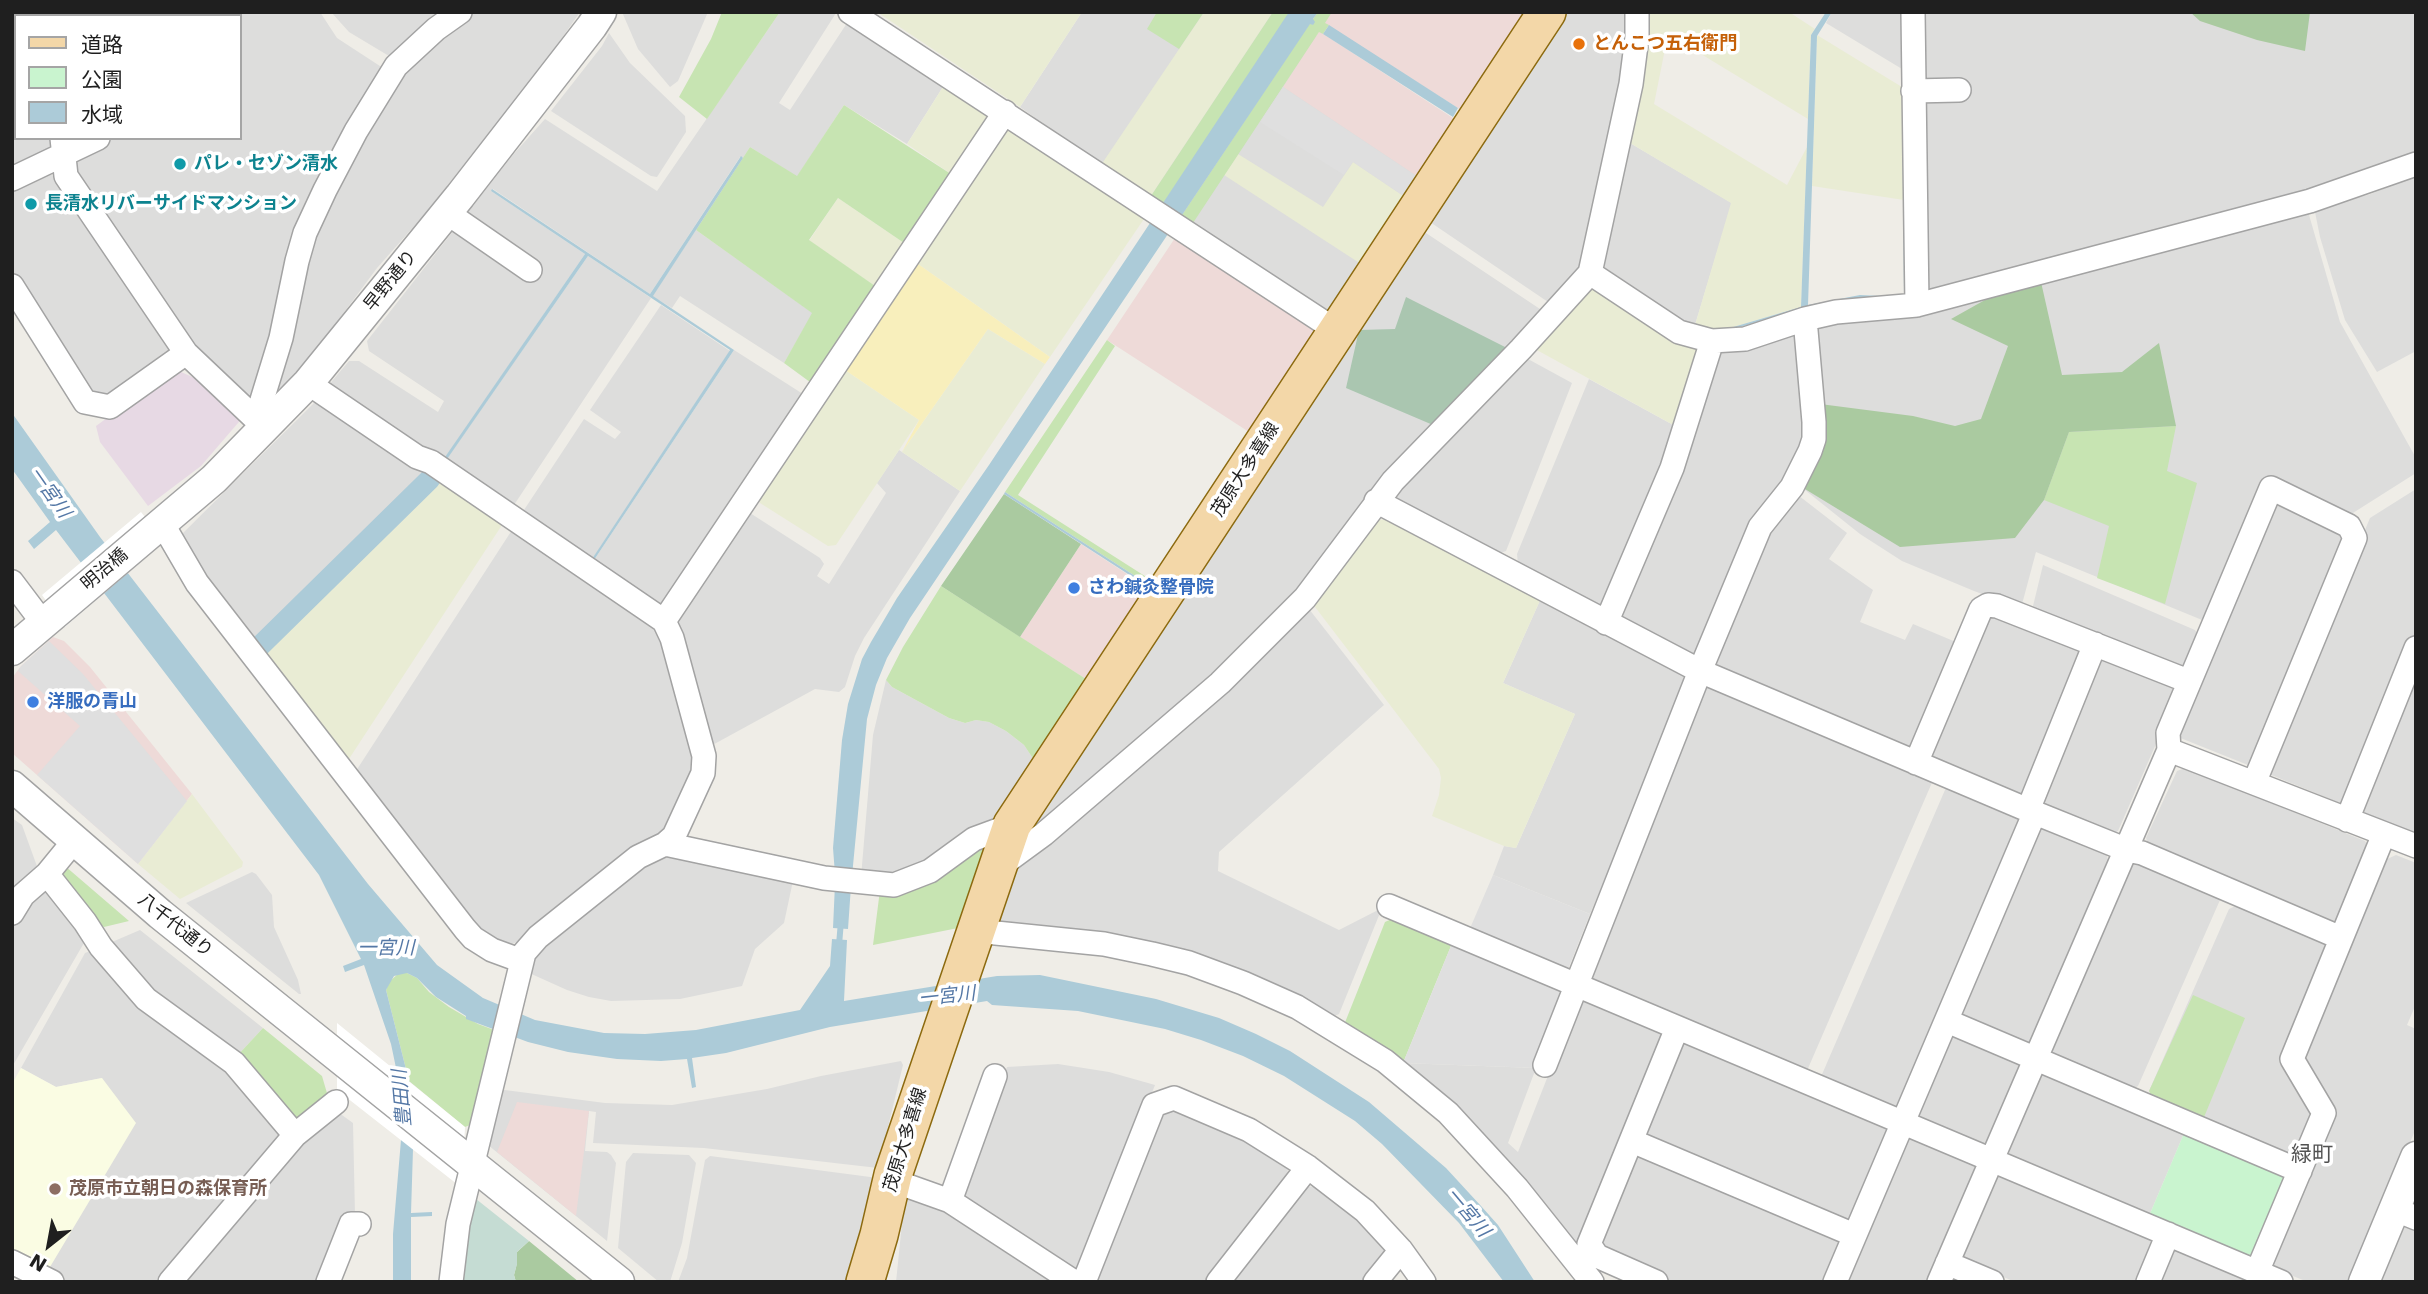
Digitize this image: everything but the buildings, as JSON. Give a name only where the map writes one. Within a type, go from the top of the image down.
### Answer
[{"type":"main road","name":"茂原大多喜線","points":[[874,1282],[879,1236],[891,1180],[1012,825],[1548,12]]},
{"type":"main road","name":"茂原大多喜線","points":[[864,1282],[879,1236]]},
{"type":"street","points":[[263,426],[262,400],[281,338],[297,261],[305,233],[324,190],[396,66],[436,29],[460,12]]},
{"type":"street","name":"早野通り","points":[[159,526],[214,479],[308,383],[446,212],[601,12]]},
{"type":"street","points":[[850,12],[1337,331]]},
{"type":"street","points":[[998,867],[1044,834],[1220,683],[1305,598],[1347,545],[1377,501],[1590,274],[1631,85],[1637,12]]},
{"type":"street","points":[[1913,12],[1917,306]]},
{"type":"street","points":[[1913,91],[1959,90]]},
{"type":"street","points":[[664,621],[1005,112]]},
{"type":"street","points":[[12,179],[62,147],[90,140]]},
{"type":"street","points":[[62,147],[66,176],[186,353],[263,426]]},
{"type":"street","points":[[1590,274],[1679,332],[1712,341],[1745,339],[1805,319],[1836,313],[1917,306],[2309,201],[2416,164]]},
{"type":"street","points":[[446,212],[530,270]]},
{"type":"street","points":[[12,286],[85,402],[110,407],[186,353]]},
{"type":"street","points":[[1545,1065],[1700,671],[1760,527],[1792,487],[1810,451],[1814,439],[1814,422],[1805,319]]},
{"type":"street","points":[[1606,623],[1672,468],[1712,341]]},
{"type":"street","points":[[308,383],[417,457],[431,462],[664,621],[682,671],[704,765],[680,824],[665,844],[638,857],[530,944],[521,964],[492,1081],[464,1159],[451,1282]]},
{"type":"street","points":[[1992,1282],[1943,1272],[2169,750],[2168,733],[2271,488],[2349,526],[2355,538],[2254,783]]},
{"type":"street","points":[[1377,501],[1700,671],[2031,811],[2127,850],[2142,853],[2341,937]]},
{"type":"street","points":[[159,526],[197,583],[473,938],[521,964]]},
{"type":"street","name":"明治橋","points":[[48,618],[159,526]]},
{"type":"street","points":[[12,582],[48,618],[12,650]]},
{"type":"street","points":[[1916,763],[1981,609],[1987,605],[2189,681]]},
{"type":"street","points":[[1835,1282],[1947,1021],[2095,644]]},
{"type":"street","points":[[2347,820],[2416,648]]},
{"type":"street","points":[[2169,750],[2416,846]]},
{"type":"street","name":"八千代通り","points":[[12,786],[160,914],[464,1159]]},
{"type":"street","points":[[665,844],[824,878],[894,885],[917,878],[974,839],[1012,825]]},
{"type":"street","points":[[2257,1272],[2324,1113],[2291,1059],[2384,834]]},
{"type":"street","points":[[12,913],[23,895],[47,874],[74,841]]},
{"type":"street","points":[[47,874],[85,922],[100,947],[146,999],[234,1063],[295,1135]]},
{"type":"street","points":[[1389,906],[2281,1282]]},
{"type":"street","points":[[974,936],[1104,944],[1152,954],[1200,967],[1297,1007],[1385,1061],[1448,1112],[1517,1188],[1592,1282]]},
{"type":"street","points":[[1947,1021],[2300,1171]]},
{"type":"street","points":[[1656,1282],[1597,1256],[1589,1244],[1677,1028]]},
{"type":"street","points":[[950,1201],[995,1076]]},
{"type":"street","points":[[1084,1282],[1154,1105],[1174,1098],[1249,1130],[1308,1167],[1365,1211],[1401,1250],[1424,1282]]},
{"type":"street","points":[[170,1282],[295,1135],[336,1102]]},
{"type":"street","points":[[1632,1140],[1854,1235]]},
{"type":"street","points":[[2364,1282],[2405,1213],[2416,1157]]},
{"type":"street","points":[[464,1159],[619,1282]]},
{"type":"street","points":[[1218,1282],[1308,1167]]},
{"type":"street","points":[[891,1180],[950,1201],[1074,1282]]},
{"type":"street","points":[[328,1282],[351,1224],[359,1224]]},
{"type":"street","points":[[2148,1282],[2168,1234]]},
{"type":"street","points":[[1375,1282],[1401,1250]]},
{"type":"street","points":[[12,1262],[52,1282]]},
{"type":"shaded area","points":[[12,12],[126,14],[14,14],[14,24]]},
{"type":"shaded area","points":[[144,12],[320,12],[337,38],[386,70],[340,145],[251,403],[192,344],[72,172],[78,155],[110,140],[242,140],[242,14]]},
{"type":"shaded area","points":[[331,12],[443,12],[394,59],[349,32]]},
{"type":"shaded area","points":[[476,12],[580,12],[546,61],[424,215],[377,268],[299,373],[279,389],[272,379],[326,198],[400,71],[465,16]]},
{"type":"shaded area","points":[[622,12],[708,12],[678,81],[670,87],[638,49]]},
{"type":"shaded area","points":[[780,12],[836,13],[779,103],[790,110],[849,20],[946,82],[907,144],[844,105],[797,177],[750,147],[743,158],[740,157],[650,294],[493,189],[491,191],[585,254],[445,461],[588,256],[651,298],[514,505],[327,387],[349,361],[359,361],[438,412],[444,401],[369,351],[367,341],[512,156],[545,119],[657,191]]},
{"type":"shaded area","points":[[877,12],[1082,12],[1020,107]]},
{"type":"shaded area","points":[[1082,12],[1289,12],[1161,206],[1031,122],[1034,117],[1020,107]]},
{"type":"shaded area","points":[[1204,12],[1273,12],[1149,199],[1099,168]]},
{"type":"shaded area","points":[[1314,12],[1526,12],[1461,110],[1312,16]]},
{"type":"shaded area","points":[[1563,12],[1629,12],[1622,82],[1580,276],[1551,304],[1427,220]]},
{"type":"shaded area","points":[[1644,12],[1789,12],[1815,29],[1811,35],[1808,119],[1668,34],[1654,104],[1787,185],[1807,147],[1801,307],[1730,328],[1709,329],[1695,325],[1731,203],[1630,143]]},
{"type":"shaded area","points":[[1832,12],[1908,12],[1907,72],[1826,23]]},
{"type":"shaded area","points":[[1916,12],[2416,12],[2416,161],[1922,297]]},
{"type":"shaded area","points":[[1304,28],[1453,122],[1326,315],[1179,218]]},
{"type":"shaded area","points":[[1319,31],[1456,120],[1418,177],[1283,87]]},
{"type":"shaded area","points":[[609,33],[630,63],[685,116],[686,132],[657,177],[651,176],[551,111],[602,46]]},
{"type":"shaded area","points":[[1817,35],[1902,87],[1904,200],[1812,186]]},
{"type":"shaded area","points":[[12,51],[14,140],[54,140],[48,152],[12,170]]},
{"type":"shaded area","points":[[946,82],[993,115],[954,176],[907,144]]},
{"type":"shaded area","points":[[1283,87],[1418,177],[1405,197],[1353,162],[1344,175],[1260,122]]},
{"type":"shaded area","points":[[1006,120],[1146,216],[1050,357],[911,259]]},
{"type":"shaded area","points":[[1630,143],[1732,203],[1695,325],[1684,326],[1610,278],[1599,256]]},
{"type":"shaded area","points":[[1238,154],[1323,207],[1353,162],[1405,197],[1361,264],[1224,175]]},
{"type":"shaded area","points":[[45,172],[62,180],[170,341],[167,357],[108,397],[94,394],[68,359],[12,270],[12,187]]},
{"type":"shaded area","points":[[2416,176],[2416,351],[2377,372],[2345,320],[2320,237],[2314,207],[2368,195]]},
{"type":"shaded area","points":[[838,198],[907,245],[878,288],[809,241]]},
{"type":"shaded area","points":[[2307,208],[2340,322],[2416,458],[2416,473],[2345,518],[2268,479],[2207,622],[2036,552],[2021,608],[1902,561],[1860,534],[1800,486],[1810,323],[1915,314],[1967,304]]},
{"type":"shaded area","points":[[1420,229],[1543,311],[1305,590],[1270,616],[1207,680],[1035,831],[1027,829]]},
{"type":"shaded area","points":[[696,230],[813,313],[784,363],[680,296],[672,308],[652,296]]},
{"type":"shaded area","points":[[1177,235],[1319,328],[1249,432],[1107,340]]},
{"type":"shaded area","points":[[1588,285],[1703,346],[1677,427],[1535,349]]},
{"type":"shaded area","points":[[1406,297],[1507,348],[1433,425],[1346,388],[1359,330],[1395,329]]},
{"type":"shaded area","points":[[661,305],[730,351],[589,564],[522,513],[584,419],[615,439],[621,432],[590,410]]},
{"type":"shaded area","points":[[988,329],[1045,364],[960,491],[902,452]]},
{"type":"shaded area","points":[[1800,329],[1810,426],[1699,653],[1694,655],[1624,619],[1620,608],[1718,349]]},
{"type":"shaded area","points":[[734,350],[803,394],[662,609],[592,563]]},
{"type":"shaded area","points":[[1528,359],[1572,383],[1506,551],[1497,554],[1390,499]]},
{"type":"shaded area","points":[[839,366],[919,420],[836,545],[828,546],[760,503],[754,493]]},
{"type":"shaded area","points":[[174,369],[211,385],[244,416],[201,466],[148,506],[100,442],[96,426]]},
{"type":"shaded area","points":[[1589,379],[1677,427],[1608,602],[1599,607],[1518,564],[1517,554]]},
{"type":"shaded area","points":[[317,400],[437,472],[256,649],[177,539]]},
{"type":"shaded area","points":[[899,450],[960,491],[864,638],[845,687],[839,692],[815,689],[707,748],[675,627],[680,606],[750,513],[820,558],[824,564],[817,576],[829,584],[886,493],[877,483]]},
{"type":"shaded area","points":[[437,472],[501,514],[502,525],[345,765],[256,649]]},
{"type":"shaded area","points":[[2416,489],[2416,635],[2348,801],[2340,803],[2264,772],[2370,518]]},
{"type":"shaded area","points":[[1794,492],[1847,533],[1829,559],[1873,590],[1860,622],[1905,640],[1913,624],[1963,645],[1912,753],[1709,666],[1766,525]]},
{"type":"shaded area","points":[[2271,501],[2345,533],[2253,767],[2178,737]]},
{"type":"shaded area","points":[[1392,519],[1542,596],[1503,683],[1575,714],[1516,848],[1504,846],[1432,816],[1439,795],[1439,769],[1312,603],[1375,520]]},
{"type":"shaded area","points":[[512,530],[660,630],[699,763],[669,832],[521,940],[506,947],[477,933],[354,774]]},
{"type":"shaded area","points":[[1081,544],[1147,587],[1086,679],[1020,637]]},
{"type":"shaded area","points":[[2043,565],[2195,630],[2200,639],[2187,669],[2037,614],[2033,606]]},
{"type":"shaded area","points":[[1542,596],[1688,671],[1689,679],[1590,914],[1493,875],[1504,846],[1516,848],[1575,714],[1503,683]]},
{"type":"shaded area","points":[[1309,609],[1384,705],[1219,852],[1218,871],[1339,930],[1382,908],[1339,1014],[1325,1020],[1255,984],[992,930],[1001,893],[1019,864],[1219,697],[1261,659]]},
{"type":"shaded area","points":[[1994,610],[2087,644],[2028,791],[2020,798],[1935,761],[1928,751],[1986,615]]},
{"type":"shaded area","points":[[53,637],[64,641],[90,667],[192,794],[138,864],[12,753],[12,678],[21,666]]},
{"type":"shaded area","points":[[49,641],[83,674],[187,801],[138,864],[37,775],[80,726],[18,671]]},
{"type":"shaded area","points":[[2099,649],[2180,689],[2118,831],[2110,835],[2044,808],[2038,798]]},
{"type":"shaded area","points":[[2416,667],[2416,835],[2364,814],[2361,804]]},
{"type":"shaded area","points":[[1705,679],[1934,778],[1806,1073],[1583,981]]},
{"type":"shaded area","points":[[886,680],[892,687],[949,718],[965,723],[976,720],[989,722],[1006,731],[1024,745],[1034,760],[1031,762],[1035,768],[998,814],[927,867],[898,880],[861,877],[873,735]]},
{"type":"shaded area","points":[[2185,768],[2365,841],[2370,850],[2340,921],[2331,925],[2149,848],[2146,838],[2177,771]]},
{"type":"shaded area","points":[[1948,783],[2024,815],[1898,1109],[1820,1079]]},
{"type":"shaded area","points":[[192,794],[243,862],[242,867],[180,899],[138,864]]},
{"type":"shaded area","points":[[12,818],[22,825],[38,869],[12,902]]},
{"type":"shaded area","points":[[2044,824],[2104,848],[2109,862],[2031,1042],[2023,1046],[1960,1019],[1956,1009],[2035,827]]},
{"type":"shaded area","points":[[660,853],[794,876],[784,923],[755,949],[742,986],[680,999],[611,1001],[567,990],[527,972],[534,952]]},
{"type":"shaded area","points":[[2396,855],[2416,863],[2416,1004],[2407,1025],[2416,1029],[2416,1128],[2353,1282],[2308,1282],[2273,1268],[2270,1261],[2335,1113],[2300,1060],[2385,860]]},
{"type":"shaded area","points":[[2142,858],[2212,888],[2220,900],[2138,1086],[2127,1092],[2051,1058],[2047,1050],[2126,866]]},
{"type":"shaded area","points":[[252,872],[272,895],[274,927],[298,980],[301,994],[186,903]]},
{"type":"shaded area","points":[[1493,875],[1590,914],[1569,967],[1562,972],[1468,933]]},
{"type":"shaded area","points":[[45,886],[88,936],[12,1067],[12,925],[33,891]]},
{"type":"shaded area","points":[[2242,903],[2325,937],[2331,950],[2279,1061],[2315,1115],[2300,1153],[2291,1158],[2156,1104],[2149,1091],[2229,909]]},
{"type":"shaded area","points":[[140,930],[263,1028],[236,1057],[149,995],[105,945]]},
{"type":"shaded area","points":[[1453,941],[1558,986],[1561,995],[1536,1068],[1403,1063]]},
{"type":"shaded area","points":[[93,950],[228,1067],[287,1134],[162,1282],[64,1282],[47,1272],[102,1078],[56,1087],[21,1068],[85,953]]},
{"type":"shaded area","points":[[1579,997],[1670,1036],[1578,1247],[1403,1063],[1536,1068],[1508,1143],[1518,1152]]},
{"type":"shaded area","points":[[1954,1031],[2019,1060],[2022,1068],[1989,1142],[1981,1145],[1916,1119]]},
{"type":"shaded area","points":[[1680,1040],[1884,1124],[1889,1136],[1854,1222],[1843,1225],[1640,1138]]},
{"type":"shaded area","points":[[901,1061],[903,1065],[878,1168],[704,1148],[593,1143],[596,1112],[589,1111],[585,1151],[607,1152],[616,1163],[607,1241],[483,1141],[497,1089],[605,1103],[672,1105],[767,1089]]},
{"type":"shaded area","points":[[1058,1064],[1109,1072],[1155,1085],[1082,1268],[1071,1271],[967,1200],[963,1188],[1007,1067]]},
{"type":"shaded area","name":"茂原市立朝日の森保育所","points":[[21,1068],[56,1087],[102,1078],[136,1123],[47,1272],[12,1254],[12,1084]]},
{"type":"shaded area","points":[[2044,1072],[2185,1131],[2149,1216],[2009,1155],[2006,1147],[2036,1076]]},
{"type":"shaded area","points":[[517,1102],[589,1111],[576,1216],[497,1152]]},
{"type":"shaded area","points":[[1173,1108],[1246,1141],[1288,1167],[1287,1179],[1205,1282],[1093,1282],[1162,1113]]},
{"type":"shaded area","points":[[335,1110],[353,1123],[355,1215],[322,1282],[178,1282],[248,1196]]},
{"type":"shaded area","points":[[1918,1137],[1975,1161],[1979,1168],[1930,1282],[1843,1282],[1902,1142]]},
{"type":"shaded area","points":[[1638,1149],[1844,1243],[1827,1282],[1673,1282],[1606,1254],[1597,1242]]},
{"type":"shaded area","points":[[633,1153],[689,1155],[696,1163],[682,1243],[670,1282],[659,1282],[618,1248],[626,1162]]},
{"type":"shaded area","points":[[710,1156],[878,1178],[845,1282],[678,1282],[687,1258],[705,1160]]},
{"type":"shaded area","points":[[2001,1169],[2155,1236],[2143,1282],[2015,1282],[1958,1257],[1993,1173]]},
{"type":"shaded area","points":[[1304,1186],[1316,1187],[1358,1218],[1385,1247],[1385,1258],[1366,1282],[1229,1282]]},
{"type":"shaded area","points":[[905,1194],[948,1210],[1061,1282],[896,1282]]},
{"type":"shaded area","points":[[471,1195],[529,1241],[517,1252],[514,1275],[516,1282],[455,1282]]},
{"type":"shaded area","points":[[2410,1223],[2416,1225],[2416,1282],[2378,1282],[2401,1227]]},
{"type":"shaded area","points":[[2178,1245],[2265,1282],[2154,1282],[2168,1249]]},
{"type":"green space","points":[[722,12],[780,12],[707,119],[679,97],[711,39]]},
{"type":"green space","points":[[1157,12],[1204,12],[1179,49],[1147,29]]},
{"type":"green space","points":[[1273,12],[1292,12],[1161,207],[1149,199]]},
{"type":"green space","points":[[1318,12],[1332,12],[1325,23],[1329,25],[1323,34],[1319,32],[1191,226],[1180,218],[1310,23],[1313,25],[1313,19]]},
{"type":"green space","points":[[2190,12],[2310,12],[2305,51],[2257,40],[2200,21]]},
{"type":"green space","points":[[844,105],[954,176],[907,245],[838,198],[809,240],[878,288],[814,385],[784,363],[812,313],[696,230],[750,147],[797,176]]},
{"type":"green space","points":[[2041,282],[2062,375],[2122,372],[2159,343],[2176,426],[2069,432],[2044,500],[2015,538],[1900,547],[1800,486],[1820,404],[1913,416],[1955,426],[1981,419],[2008,346],[1951,319],[1992,296]]},
{"type":"green space","points":[[1107,340],[1115,346],[1018,495],[1151,580],[1147,587],[1146,583],[1005,492]]},
{"type":"green space","points":[[2176,426],[2167,471],[2197,483],[2165,604],[2097,578],[2109,526],[2044,500],[2069,432]]},
{"type":"green space","points":[[1004,494],[1081,544],[1020,637],[941,586]]},
{"type":"green space","points":[[941,586],[1086,679],[1034,760],[1024,745],[1006,731],[989,722],[976,720],[965,723],[949,718],[892,687],[886,680]]},
{"type":"green space","points":[[991,840],[958,928],[873,945],[880,890]]},
{"type":"green space","points":[[65,866],[129,921],[104,927],[86,913],[58,875]]},
{"type":"green space","points":[[1396,917],[1453,941],[1403,1063],[1342,1030],[1385,922]]},
{"type":"green space","points":[[399,973],[407,973],[417,978],[429,992],[449,1007],[478,1024],[497,1031],[475,1123],[465,1127],[409,1081],[386,990],[389,982]]},
{"type":"green space","points":[[2193,995],[2245,1018],[2202,1122],[2156,1104],[2149,1091]]},
{"type":"green space","points":[[263,1028],[322,1076],[329,1100],[300,1125],[236,1057]]},
{"type":"green space","points":[[2185,1131],[2284,1172],[2287,1181],[2256,1254],[2250,1258],[2149,1216]]},
{"type":"green space","points":[[529,1241],[579,1282],[516,1282],[514,1275],[517,1252]]},
{"type":"sand","points":[[911,259],[1050,357],[1045,364],[988,329],[902,452],[919,420],[839,366]]},
{"type":"water","points":[[1289,12],[1318,12],[1313,19],[1313,25],[1310,24],[1180,218],[1161,206]]},
{"type":"water","points":[[1826,12],[1832,12],[1817,36],[1808,305],[1860,295],[1904,297],[1902,87],[1905,88],[1906,299],[1861,297],[1719,332],[1695,325],[1714,330],[1730,328],[1801,307],[1811,35]]},
{"type":"water","points":[[1329,25],[1458,108],[1453,117],[1323,34]]},
{"type":"water","points":[[741,156],[743,158],[653,296],[734,350],[592,563],[590,562],[730,350],[588,256],[445,462],[443,460],[585,254],[491,191],[492,189],[650,294]]},
{"type":"water","points":[[1152,220],[1170,231],[910,618],[887,658],[867,719],[852,876],[835,874],[833,848],[842,740],[848,704],[862,659],[897,598]]},
{"type":"water","name":"一宮川","points":[[12,413],[100,537],[368,884],[437,965],[483,998],[535,1020],[604,1033],[645,1034],[696,1030],[800,1010],[830,966],[832,939],[847,940],[844,1001],[997,976],[1040,975],[1156,999],[1219,1018],[1256,1034],[1290,1051],[1369,1102],[1446,1168],[1498,1225],[1535,1282],[1504,1282],[1459,1223],[1382,1144],[1355,1121],[1284,1076],[1243,1056],[1165,1029],[1078,1011],[992,1005],[987,1001],[830,1027],[726,1053],[692,1058],[696,1087],[692,1088],[687,1059],[617,1059],[568,1052],[528,1042],[466,1019],[466,1016],[436,997],[417,978],[407,973],[394,976],[386,990],[409,1081],[413,1149],[411,1213],[432,1212],[432,1216],[411,1217],[411,1282],[393,1282],[393,1234],[401,1140],[400,1087],[391,1044],[364,965],[345,972],[343,966],[361,959],[319,875],[56,530],[34,549],[28,541],[50,522],[12,469]]},
{"type":"water","points":[[1005,492],[1146,583],[1145,585],[1004,494]]},
{"type":"water","points":[[835,884],[851,886],[848,929],[833,928]]},
{"type":"pier","points":[[141,512],[164,542],[65,627],[42,595]]},
{"type":"pier","points":[[337,1023],[465,1127],[462,1188],[337,1090]]},
{"type":"waterway","points":[[260,646],[430,479]]},
{"type":"waterway","points":[[839,945],[841,921]]},
{"type":"place","name":"とんこつ五右衛門","points":[[1579,44]]},
{"type":"place","name":"パレ・セゾン清水","points":[[180,164]]},
{"type":"place","name":"長清水リバーサイドマンション","points":[[31,204]]},
{"type":"place","name":"さわ鍼灸整骨院","points":[[1074,588]]},
{"type":"place","name":"洋服の青山","points":[[33,702]]},
{"type":"place","name":"茂原市立朝日の森保育所","points":[[55,1189]]},
{"type":"district","name":"緑町","points":[[2312,1156]]},
{"type":"water label","name":"豊田川","points":[[403,1098]]}]
